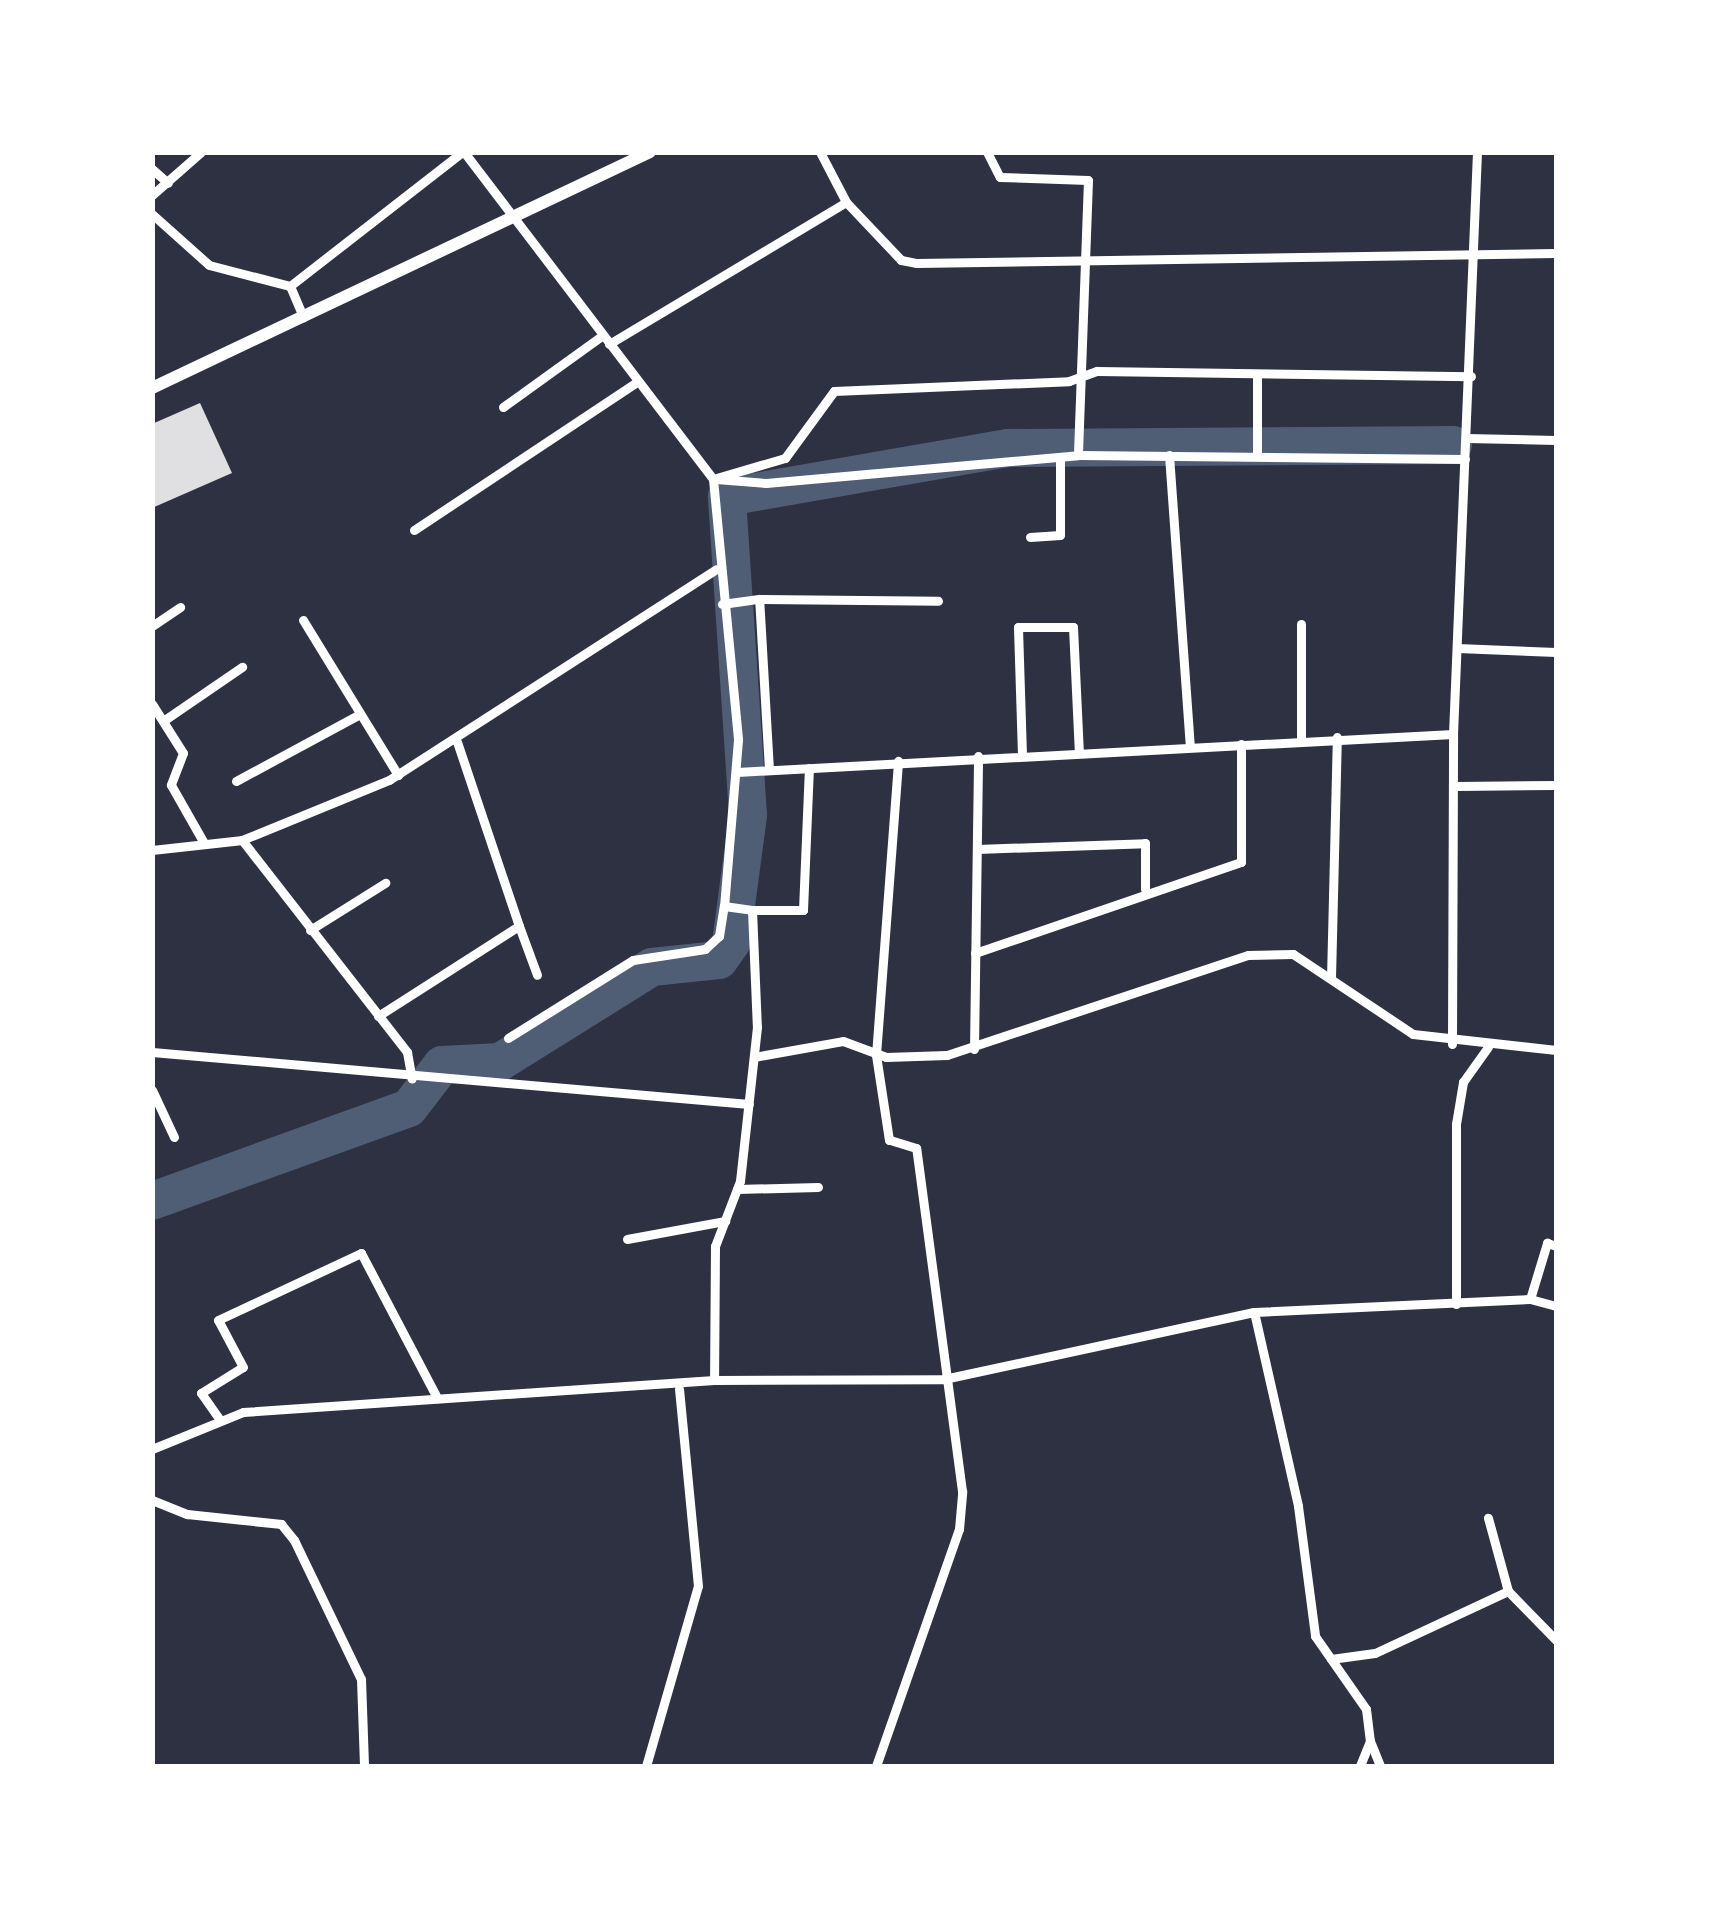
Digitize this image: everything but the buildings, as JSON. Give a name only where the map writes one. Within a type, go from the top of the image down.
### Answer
[{"type":"main road","points":[[152,388],[650,152]]},
{"type":"street","points":[[152,196],[201,152]]},
{"type":"street","points":[[290,286],[449,156],[463,152],[713,479],[716,569],[737,772],[719,936],[705,949],[633,960],[508,1038]]},
{"type":"street","points":[[820,152],[846,202],[900,260],[1090,265],[1476,252],[1556,253]]},
{"type":"street","points":[[987,152],[1000,178],[1088,180],[1090,265],[1078,456]]},
{"type":"street","points":[[1452,1044],[1457,786],[1453,734],[1471,376],[1477,152]]},
{"type":"street","points":[[152,168],[168,183]]},
{"type":"street","points":[[503,407],[606,340],[846,202]]},
{"type":"street","points":[[152,214],[208,265],[290,286]]},
{"type":"street","points":[[290,286],[303,317]]},
{"type":"street","points":[[713,479],[785,458],[834,391],[1086,375],[1471,376]]},
{"type":"street","points":[[1256,375],[1257,456]]},
{"type":"street","points":[[414,530],[637,382]]},
{"type":"street","points":[[1466,438],[1556,440]]},
{"type":"street","points":[[1169,455],[1190,747]]},
{"type":"street","points":[[713,479],[766,483],[1078,456],[1465,458]]},
{"type":"street","points":[[1030,537],[1060,534],[1060,457]]},
{"type":"street","points":[[152,850],[242,840],[398,776],[457,742],[716,569]]},
{"type":"street","points":[[722,604],[759,599],[938,601]]},
{"type":"street","points":[[759,599],[769,770]]},
{"type":"street","points":[[152,626],[180,607]]},
{"type":"street","points":[[304,620],[398,776]]},
{"type":"street","points":[[1301,624],[1301,740]]},
{"type":"street","points":[[1022,755],[1018,627],[1072,627],[1079,752]]},
{"type":"street","points":[[1457,648],[1556,652]]},
{"type":"street","points":[[163,721],[242,667]]},
{"type":"street","points":[[152,704],[183,752],[171,785],[204,843]]},
{"type":"street","points":[[236,781],[360,714]]},
{"type":"street","points":[[737,772],[978,756],[1453,734]]},
{"type":"street","points":[[1330,978],[1337,737]]},
{"type":"street","points":[[457,742],[536,975]]},
{"type":"street","points":[[975,953],[1144,889],[1241,862],[1241,744]]},
{"type":"street","points":[[974,1049],[978,756]]},
{"type":"street","points":[[876,1766],[959,1528],[916,1148],[889,1140],[876,1055],[898,761]]},
{"type":"street","points":[[724,906],[802,910],[809,768]]},
{"type":"street","points":[[1457,786],[1556,784]]},
{"type":"street","points":[[242,840],[407,1052],[412,1079]]},
{"type":"street","points":[[977,849],[1145,843],[1144,889]]},
{"type":"street","points":[[310,930],[385,883]]},
{"type":"street","points":[[714,1380],[714,1246],[737,1190],[754,1057],[752,910]]},
{"type":"street","points":[[378,1016],[520,926]]},
{"type":"street","points":[[754,1057],[842,1041],[876,1055],[974,1049],[1248,954],[1293,954],[1414,1034],[1452,1044],[1556,1050]]},
{"type":"street","points":[[1456,1304],[1456,1124],[1463,1082],[1488,1046]]},
{"type":"street","points":[[152,1052],[412,1079],[750,1104]]},
{"type":"street","points":[[152,1090],[174,1137]]},
{"type":"street","points":[[737,1190],[818,1187]]},
{"type":"street","points":[[626,1239],[724,1221]]},
{"type":"street","points":[[1530,1298],[1547,1243],[1556,1246]]},
{"type":"street","points":[[220,1420],[201,1393],[243,1366],[218,1320],[361,1252],[437,1398]]},
{"type":"street","points":[[152,1449],[220,1420],[437,1398],[679,1389],[714,1380],[944,1379],[1254,1312],[1530,1298],[1556,1306]]},
{"type":"street","points":[[1254,1312],[1315,1636],[1366,1710],[1370,1741],[1380,1766]]},
{"type":"street","points":[[646,1766],[698,1586],[679,1389]]},
{"type":"street","points":[[152,1500],[187,1514],[281,1524],[294,1540],[361,1679],[364,1766]]},
{"type":"street","points":[[1488,1518],[1508,1591],[1556,1640]]},
{"type":"street","points":[[1331,1659],[1375,1652],[1508,1591]]},
{"type":"street","points":[[1360,1766],[1370,1741]]},
{"type":"waterway","points":[[152,1201],[409,1108],[442,1065],[500,1062],[652,967],[719,960],[731,943],[748,815],[727,497],[1008,448],[1453,445]]}]
